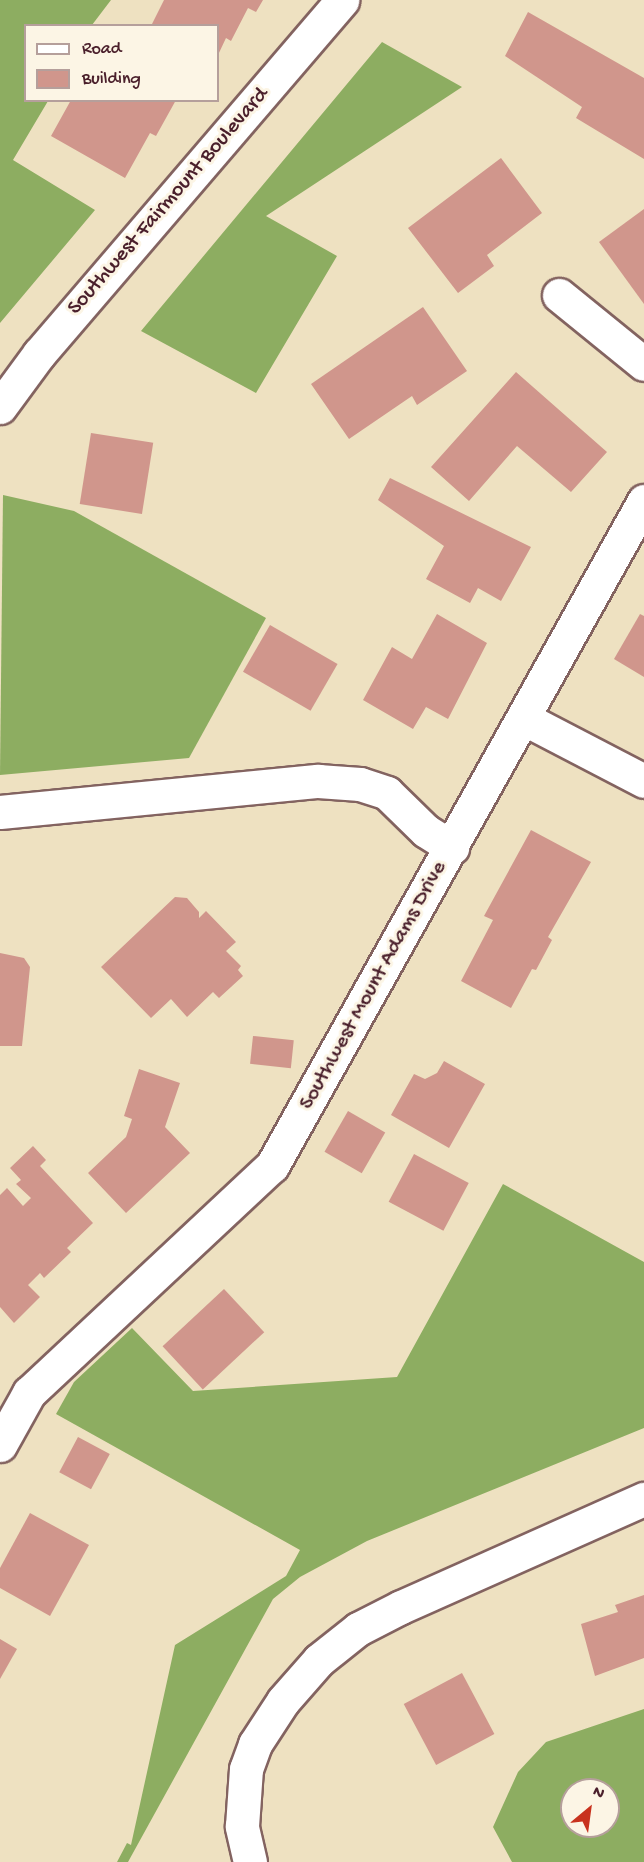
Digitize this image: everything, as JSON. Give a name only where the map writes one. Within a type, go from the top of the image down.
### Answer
[{"type":"street","name":"Southwest Fairmount Boulevard","points":[[0,407],[39,354],[342,0]]},
{"type":"street","points":[[559,295],[644,364]]},
{"type":"street","points":[[452,847],[644,501]]},
{"type":"street","points":[[523,718],[644,781]]},
{"type":"street","name":"Southwest Mount Adams Drive","points":[[0,812],[318,781],[360,784],[387,793],[426,831],[452,847],[272,1166],[14,1391],[0,1445]]},
{"type":"street","points":[[250,1862],[242,1826],[246,1769],[255,1744],[283,1701],[319,1660],[358,1629],[401,1607],[644,1499]]},
{"type":"green space","points":[[0,0],[111,0],[93,24],[24,24],[24,102],[47,102],[13,160],[95,210],[0,323]]},
{"type":"green space","points":[[382,42],[462,87],[266,216],[337,256],[256,393],[141,331]]},
{"type":"green space","points":[[3,495],[74,511],[266,618],[189,758],[0,775]]},
{"type":"green space","points":[[503,1184],[644,1262],[644,1428],[367,1541],[300,1577],[273,1599],[128,1862],[117,1862],[127,1843],[131,1845],[175,1645],[286,1576],[300,1550],[56,1414],[74,1382],[132,1328],[193,1391],[397,1377]]},
{"type":"green space","points":[[644,1709],[644,1862],[512,1862],[493,1827],[518,1772],[546,1742]]},
{"type":"building","points":[[164,0],[263,0],[256,12],[248,8],[231,41],[226,38],[219,53],[219,24],[152,24]]},
{"type":"building","points":[[528,12],[644,78],[644,159],[576,118],[582,107],[505,56]]},
{"type":"building","points":[[70,102],[175,102],[156,136],[150,133],[125,178],[51,136]]},
{"type":"building","points":[[501,158],[542,213],[487,255],[494,266],[458,293],[408,228]]},
{"type":"building","points":[[644,209],[644,304],[599,242]]},
{"type":"building","points":[[423,307],[467,371],[417,405],[412,396],[349,439],[311,384]]},
{"type":"building","points":[[516,372],[607,452],[571,492],[517,446],[469,501],[431,467]]},
{"type":"building","points":[[91,433],[153,443],[142,514],[80,504]]},
{"type":"building","points":[[390,478],[531,547],[501,601],[478,588],[470,603],[426,579],[444,546],[378,500]]},
{"type":"building","points":[[437,614],[487,643],[448,719],[426,707],[413,729],[363,700],[392,647],[412,659]]},
{"type":"building","points":[[640,614],[644,616],[644,677],[614,659]]},
{"type":"building","points":[[270,625],[338,664],[311,711],[243,672]]},
{"type":"building","points":[[531,830],[591,862],[548,937],[552,940],[536,970],[532,969],[511,1008],[461,981],[493,920],[484,916]]},
{"type":"building","points":[[175,897],[187,898],[199,912],[199,918],[206,911],[236,942],[226,951],[241,966],[238,970],[243,976],[219,998],[213,992],[187,1017],[171,999],[151,1018],[101,967]]},
{"type":"building","points":[[0,953],[24,958],[30,967],[22,1046],[0,1046]]},
{"type":"building","points":[[253,1036],[294,1040],[291,1068],[250,1064]]},
{"type":"building","points":[[444,1061],[485,1084],[449,1148],[391,1115],[414,1074],[425,1079],[437,1073]]},
{"type":"building","points":[[139,1069],[180,1083],[165,1127],[190,1153],[126,1213],[88,1173],[126,1137],[132,1119],[124,1116]]},
{"type":"building","points":[[348,1111],[385,1132],[362,1173],[324,1152]]},
{"type":"building","points":[[33,1146],[46,1160],[40,1166],[93,1223],[67,1248],[71,1252],[44,1278],[40,1273],[28,1285],[40,1297],[14,1323],[0,1307],[0,1195],[7,1188],[23,1206],[31,1198],[16,1184],[21,1180],[10,1168]]},
{"type":"building","points":[[414,1154],[469,1183],[443,1231],[389,1202]]},
{"type":"building","points":[[224,1289],[264,1332],[203,1389],[163,1346]]},
{"type":"building","points":[[78,1437],[110,1454],[91,1489],[59,1472]]},
{"type":"building","points":[[30,1513],[89,1545],[50,1616],[0,1588],[0,1568]]},
{"type":"building","points":[[644,1595],[644,1658],[595,1676],[581,1624],[618,1612],[615,1605]]},
{"type":"building","points":[[0,1639],[17,1649],[0,1679]]},
{"type":"building","points":[[462,1673],[494,1734],[436,1765],[404,1704]]}]
